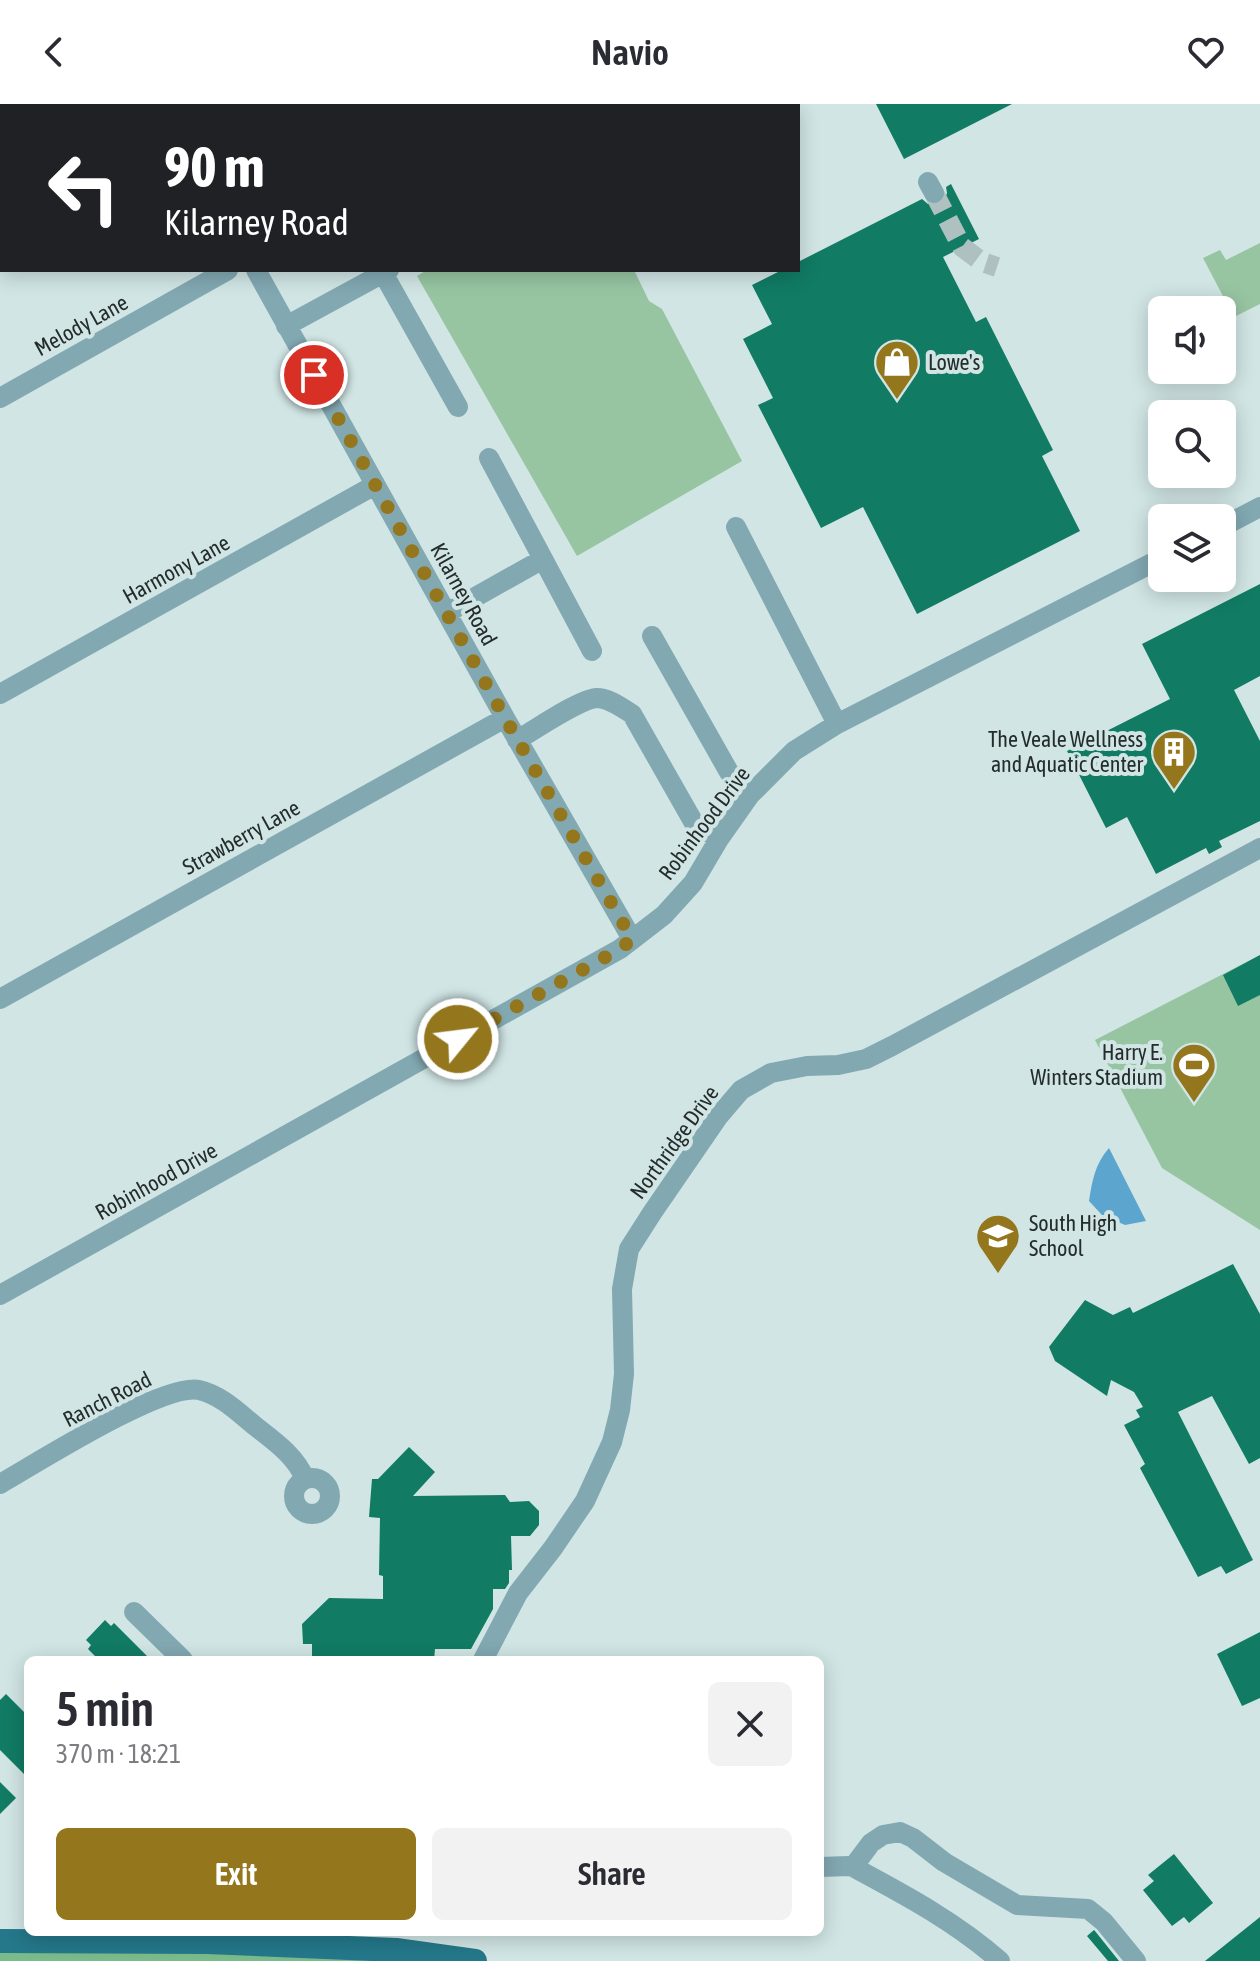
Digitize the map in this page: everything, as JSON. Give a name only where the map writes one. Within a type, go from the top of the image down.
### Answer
[{"type":"main road","points":[[0,1941],[207,1937],[396,1950],[475,1961]]},
{"type":"street","name":"Melody Lane","points":[[0,398],[224,272]]},
{"type":"street","name":"Kilarney Road","points":[[257,272],[517,740],[632,939]]},
{"type":"street","points":[[286,326],[386,272],[458,407]]},
{"type":"street","points":[[489,458],[592,651]]},
{"type":"street","name":"Harmony Lane","points":[[0,694],[375,485]]},
{"type":"street","points":[[1236,520],[1260,507]]},
{"type":"street","points":[[736,527],[837,724]]},
{"type":"street","points":[[447,613],[543,559]]},
{"type":"street","name":"Robinhood Drive","points":[[0,1295],[620,949],[664,915],[693,883],[750,795],[794,751],[837,724],[1148,565]]},
{"type":"street","points":[[652,636],[729,772],[750,795]]},
{"type":"street","points":[[517,740],[585,701],[599,698],[617,705],[632,714],[694,823],[719,839]]},
{"type":"street","name":"Strawberry Lane","points":[[0,999],[505,718]]},
{"type":"street","name":"Northridge Drive","points":[[485,1656],[518,1593],[585,1501],[612,1442],[624,1374],[622,1289],[629,1249],[718,1117],[741,1090],[771,1073],[866,1059],[1260,848]]},
{"type":"street","name":"Ranch Road","points":[[0,1484],[129,1410],[176,1391],[188,1390],[197,1390],[225,1401],[280,1445],[301,1468],[305,1479]]},
{"type":"street","points":[[134,1612],[179,1656]]},
{"type":"street","points":[[853,1867],[871,1843],[883,1835],[900,1832],[1017,1905],[1088,1909],[1104,1922],[1136,1961]]},
{"type":"street","points":[[824,1867],[853,1867],[945,1919],[1000,1961]]},
{"type":"green space","points":[[1260,243],[1260,304],[1236,316],[1236,296],[1223,296],[1203,258],[1220,250],[1226,260]]},
{"type":"green space","points":[[424,272],[635,272],[649,301],[662,309],[742,461],[577,556],[417,276]]},
{"type":"green space","name":"Harry E. Winters Stadium","points":[[1260,955],[1260,1230],[1162,1168],[1095,1040]]},
{"type":"green space","points":[[0,1941],[475,1961],[0,1961]]},
{"type":"water","points":[[1109,1148],[1146,1221],[1125,1225],[1102,1215],[1089,1201],[1097,1167]]},
{"type":"building","points":[[876,104],[1012,104],[904,159]]},
{"type":"building","name":"Lowe's","points":[[951,184],[979,239],[943,257],[976,322],[986,317],[1053,450],[1042,456],[1080,531],[917,614],[863,507],[821,528],[758,405],[773,398],[743,339],[772,324],[752,285],[778,272],[800,272],[800,261],[922,199],[928,204],[940,205],[947,193],[946,187]]},
{"type":"building","name":"The Veale Wellness and Aquatic Center","points":[[1260,584],[1260,676],[1234,690],[1260,741],[1260,821],[1219,841],[1222,847],[1209,854],[1206,848],[1156,874],[1127,817],[1106,828],[1067,751],[1170,699],[1142,644]]},
{"type":"building","points":[[1260,955],[1260,995],[1238,1006],[1223,975]]},
{"type":"building","points":[[1233,1264],[1260,1314],[1260,1458],[1249,1464],[1212,1396],[1178,1412],[1253,1560],[1226,1574],[1221,1566],[1198,1577],[1140,1468],[1145,1464],[1124,1425],[1140,1417],[1136,1410],[1143,1407],[1134,1392],[1111,1380],[1107,1396],[1055,1361],[1049,1347],[1085,1300],[1113,1315],[1130,1307],[1133,1313]]},
{"type":"building","points":[[409,1447],[435,1472],[413,1496],[505,1495],[510,1502],[529,1501],[539,1511],[539,1525],[530,1536],[511,1536],[512,1570],[509,1570],[509,1583],[505,1589],[493,1589],[493,1609],[471,1649],[435,1649],[434,1656],[312,1656],[312,1644],[303,1644],[302,1624],[329,1598],[383,1599],[383,1576],[379,1575],[380,1518],[369,1517],[372,1479],[378,1479]]},
{"type":"building","points":[[105,1620],[111,1626],[114,1623],[147,1656],[95,1656],[88,1649],[91,1645],[86,1640]]},
{"type":"building","points":[[1260,1632],[1260,1698],[1242,1706],[1217,1654]]},
{"type":"building","points":[[6,1694],[24,1712],[24,1774],[0,1750],[0,1700]]},
{"type":"building","points":[[0,1782],[16,1798],[0,1814]]},
{"type":"building","points":[[1174,1854],[1213,1903],[1189,1923],[1184,1917],[1172,1926],[1143,1890],[1154,1881],[1148,1875]]},
{"type":"building","points":[[1260,1917],[1260,1961],[1205,1961]]},
{"type":"building","points":[[1094,1930],[1119,1961],[1108,1961],[1087,1936]]},
{"type":"tunnel","points":[[934,193],[962,247],[982,262],[997,267]]},
{"type":"place","name":"Lowe's","points":[[897,401]]},
{"type":"place","name":"The Veale Wellness and Aquatic Center","points":[[1174,791]]},
{"type":"place","name":"Harry E. Winters Stadium","points":[[1194,1104]]},
{"type":"place","name":"South High School","points":[[998,1275]]},
{"type":"route","points":[[314,375],[632,939],[620,949],[458,1039]]}]
